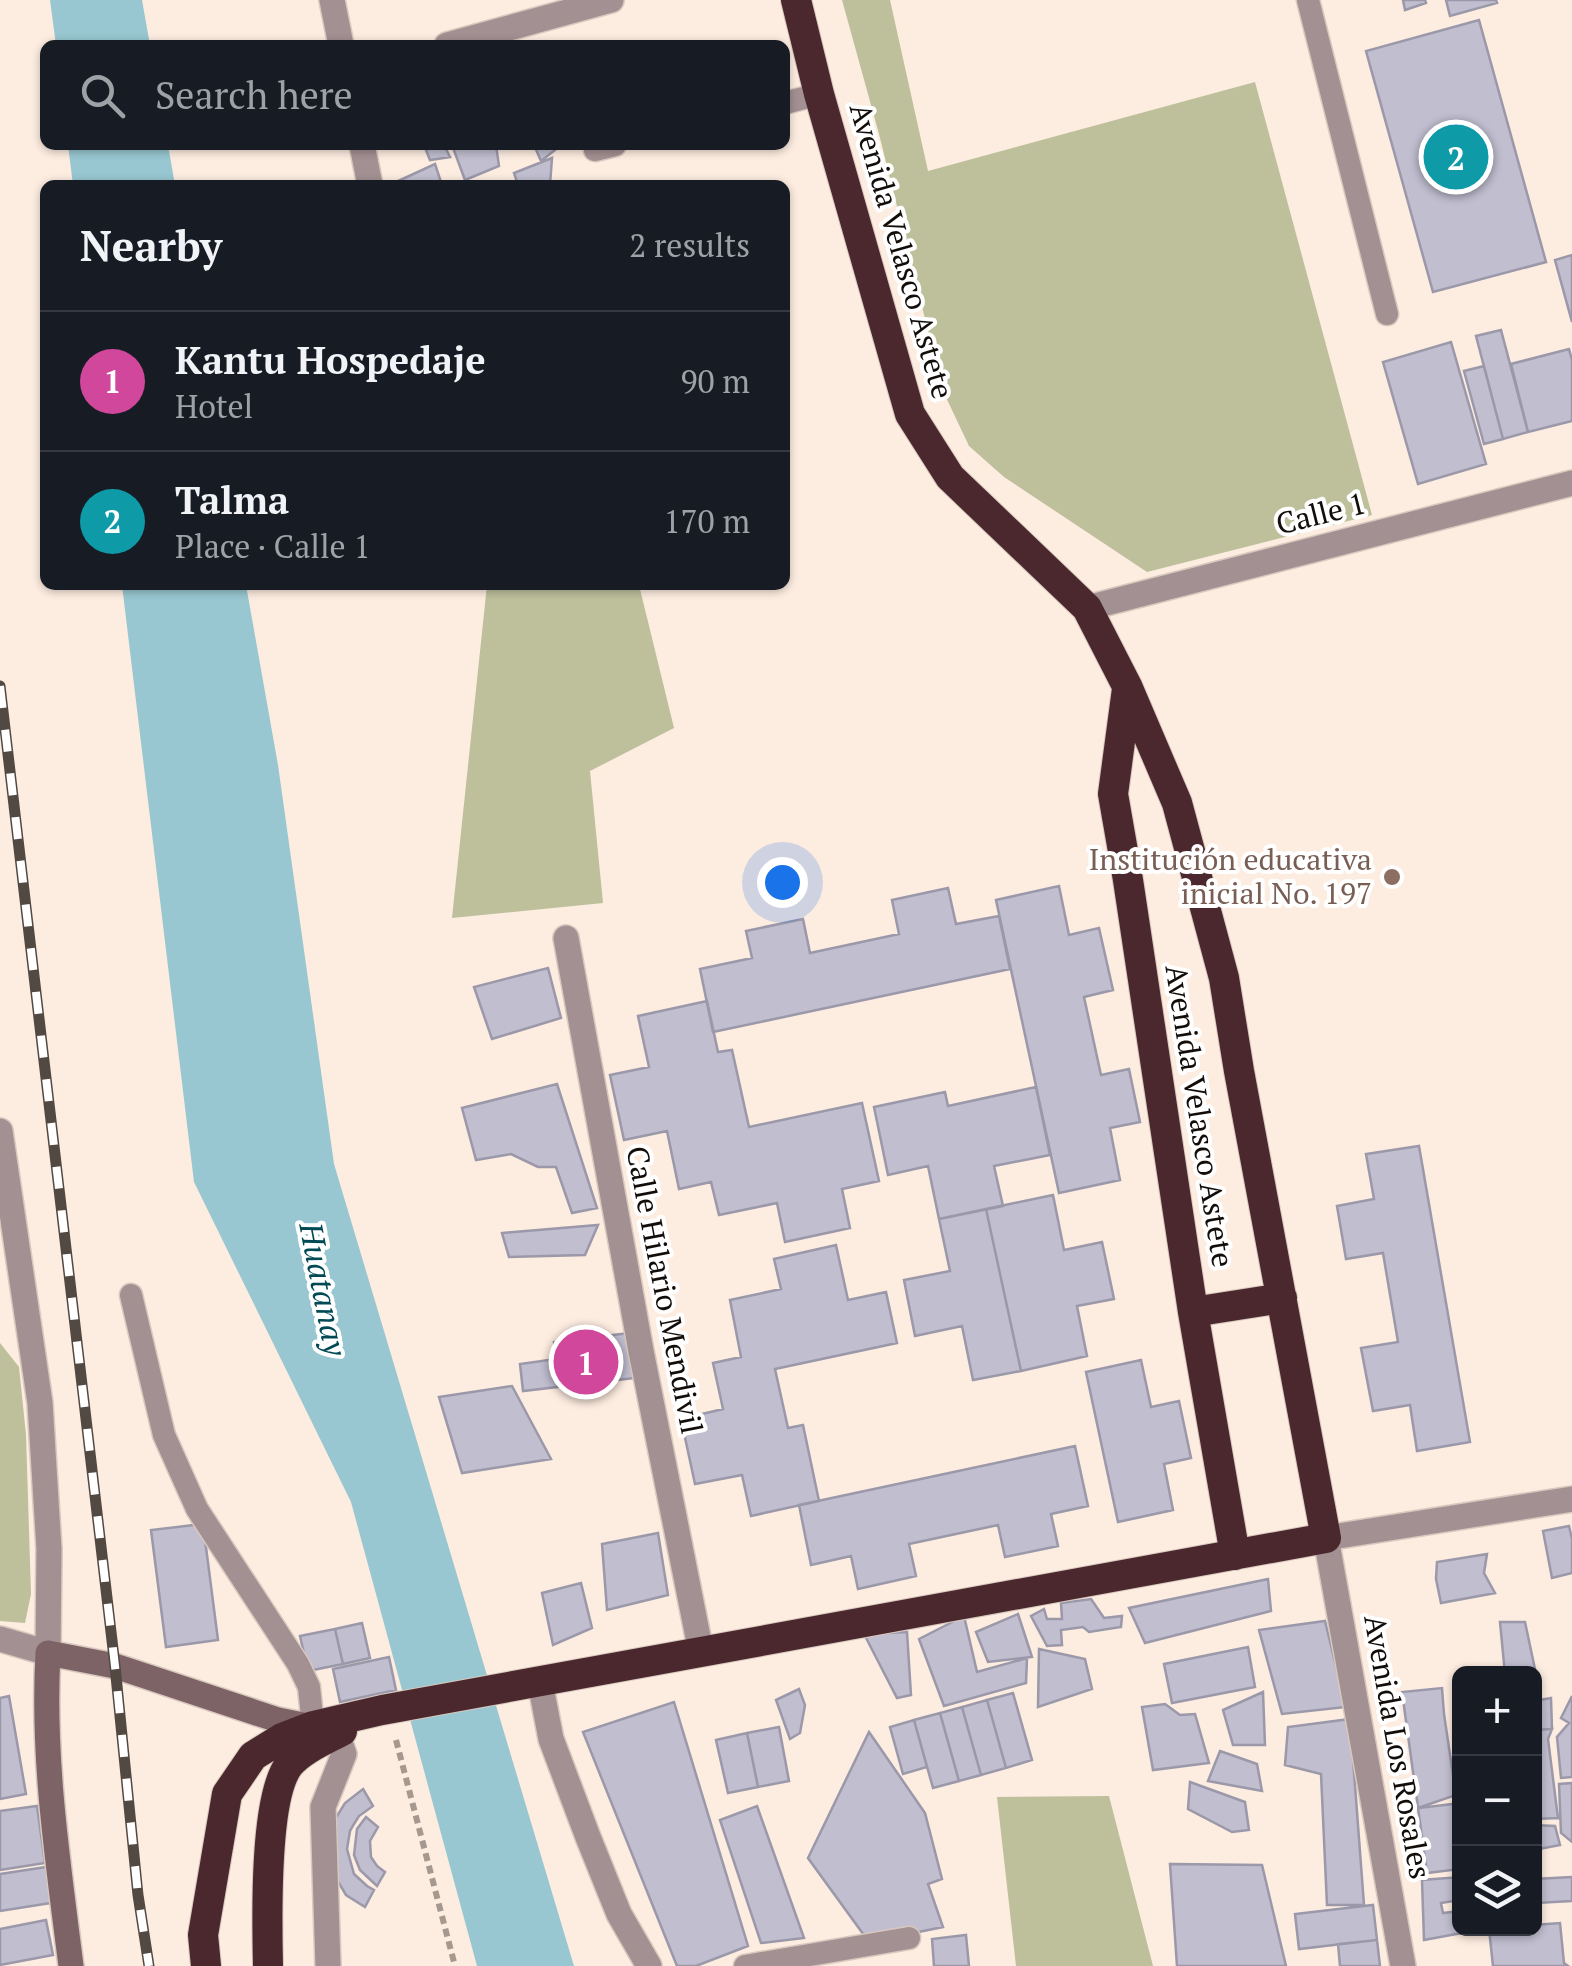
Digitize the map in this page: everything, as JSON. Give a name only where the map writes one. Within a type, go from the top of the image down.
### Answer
[{"type":"highway","name":"Avenida Velasco Astete","points":[[796,0],[910,414],[950,477],[1087,608],[1127,686],[1177,803],[1224,978],[1326,1538]]},
{"type":"highway","name":"Avenida Velasco Astete","points":[[1127,686],[1113,794],[1234,1555]]},
{"type":"highway","points":[[1193,1312],[1282,1298]]},
{"type":"highway","points":[[206,1966],[203,1935],[227,1794],[253,1756],[282,1738],[325,1730],[392,1709],[1326,1538]]},
{"type":"highway","points":[[268,1966],[268,1860],[279,1786],[290,1764],[311,1748],[325,1730]]},
{"type":"main road","points":[[71,1966],[47,1742],[48,1653],[115,1666],[278,1720],[325,1730]]},
{"type":"street","points":[[332,0],[340,40]]},
{"type":"street","points":[[464,40],[611,0]]},
{"type":"street","points":[[363,150],[369,180]]},
{"type":"street","name":"Calle 1","points":[[1087,608],[1572,483]]},
{"type":"street","name":"Calle Hilario Mendivil","points":[[566,938],[641,1352],[701,1652]]},
{"type":"street","points":[[0,1131],[11,1292],[40,1403],[49,1549],[48,1653],[0,1640]]},
{"type":"street","points":[[1326,1538],[1572,1499]]},
{"type":"street","name":"Avenida Los Rosales","points":[[1326,1538],[1403,1966]]},
{"type":"street","points":[[528,1684],[619,1914],[649,1966]]},
{"type":"street","points":[[325,1730],[344,1754],[323,1807],[328,1966]]},
{"type":"lane","points":[[1308,0],[1387,314]]},
{"type":"lane","points":[[790,101],[819,94]]},
{"type":"lane","points":[[132,1296],[164,1435],[198,1509],[298,1664],[325,1730]]},
{"type":"lane","points":[[745,1966],[909,1938]]},
{"type":"path","points":[[392,1709],[455,1966]]},
{"type":"green space","points":[[842,0],[890,0],[928,171],[1255,82],[1372,515],[1147,572],[1004,477],[969,446],[943,391]]},
{"type":"green space","points":[[486,590],[640,590],[674,728],[590,771],[603,903],[452,918]]},
{"type":"green space","points":[[0,1343],[19,1367],[26,1435],[31,1594],[25,1623],[0,1621]]},
{"type":"green space","points":[[1109,1796],[1153,1966],[1016,1966],[997,1797]]},
{"type":"water","points":[[50,0],[142,0],[149,40],[55,40]]},
{"type":"water","points":[[69,150],[169,150],[174,180],[72,180]]},
{"type":"water","name":"Huatanay","points":[[123,590],[247,590],[278,765],[334,1164],[574,1966],[477,1966],[351,1502],[194,1182]]},
{"type":"building","points":[[1403,0],[1425,0],[1426,3],[1405,10]]},
{"type":"building","points":[[1446,0],[1496,0],[1497,3],[1450,16]]},
{"type":"building","points":[[1479,20],[1546,262],[1433,292],[1366,51]]},
{"type":"building","points":[[426,150],[446,150],[450,157],[430,160]]},
{"type":"building","points":[[454,150],[497,150],[499,166],[465,180]]},
{"type":"building","points":[[536,150],[555,150],[541,161]]},
{"type":"building","points":[[552,158],[550,180],[516,180],[514,173]]},
{"type":"building","points":[[435,164],[440,180],[400,180]]},
{"type":"building","points":[[1572,255],[1572,322],[1555,260]]},
{"type":"building","points":[[1501,330],[1528,432],[1503,439],[1476,336]]},
{"type":"building","points":[[1451,342],[1486,464],[1418,484],[1383,362]]},
{"type":"building","points":[[1569,349],[1572,421],[1528,432],[1511,364]]},
{"type":"building","points":[[1484,366],[1503,439],[1484,444],[1464,371]]},
{"type":"building","points":[[1059,886],[1069,935],[1099,928],[1113,990],[1084,997],[1101,1075],[1129,1069],[1140,1122],[1110,1128],[1120,1180],[1059,1193],[996,900]]},
{"type":"building","points":[[948,888],[956,924],[999,916],[1010,969],[713,1032],[700,969],[752,958],[746,931],[803,919],[810,953],[899,934],[892,900]]},
{"type":"building","points":[[548,968],[561,1018],[492,1039],[474,987]]},
{"type":"building","points":[[707,1001],[718,1052],[732,1050],[749,1127],[862,1103],[879,1181],[842,1189],[850,1228],[785,1242],[777,1203],[719,1215],[711,1182],[679,1189],[667,1131],[624,1140],[610,1075],[649,1067],[638,1016]]},
{"type":"building","points":[[557,1084],[597,1208],[572,1213],[556,1167],[538,1167],[511,1154],[476,1160],[462,1108]]},
{"type":"building","points":[[1036,1087],[1050,1155],[994,1166],[1003,1206],[939,1219],[928,1166],[888,1175],[874,1107],[945,1092],[948,1106]]},
{"type":"building","points":[[1419,1146],[1470,1442],[1417,1451],[1410,1405],[1373,1411],[1361,1348],[1398,1342],[1383,1253],[1346,1259],[1337,1206],[1374,1199],[1366,1154]]},
{"type":"building","points":[[1053,1195],[1064,1250],[1102,1242],[1114,1299],[1077,1306],[1087,1356],[1021,1371],[986,1209]]},
{"type":"building","points":[[986,1209],[1021,1371],[973,1380],[962,1326],[915,1336],[904,1280],[950,1271],[939,1219]]},
{"type":"building","points":[[598,1225],[585,1255],[509,1257],[502,1233]]},
{"type":"building","points":[[836,1245],[848,1300],[886,1292],[897,1343],[775,1369],[788,1428],[803,1425],[819,1501],[751,1516],[742,1475],[695,1484],[681,1419],[723,1409],[713,1363],[741,1357],[730,1300],[781,1289],[774,1259]]},
{"type":"building","points":[[630,1333],[635,1378],[523,1391],[520,1364],[556,1359],[554,1342]]},
{"type":"building","points":[[1141,1360],[1151,1407],[1179,1401],[1191,1458],[1164,1464],[1173,1510],[1118,1522],[1086,1372]]},
{"type":"building","points":[[512,1386],[551,1459],[462,1473],[439,1397]]},
{"type":"building","points":[[1075,1446],[1088,1506],[1051,1514],[1058,1546],[1005,1557],[998,1525],[909,1544],[916,1576],[858,1589],[851,1556],[811,1565],[799,1505]]},
{"type":"building","points":[[203,1524],[218,1640],[166,1647],[151,1530]]},
{"type":"building","points":[[1569,1526],[1572,1573],[1552,1578],[1543,1531]]},
{"type":"building","points":[[658,1533],[668,1595],[607,1610],[602,1544]]},
{"type":"building","points":[[1487,1554],[1484,1573],[1495,1593],[1441,1603],[1437,1562]]},
{"type":"building","points":[[1268,1579],[1271,1611],[1145,1643],[1129,1608]]},
{"type":"building","points":[[581,1583],[592,1628],[553,1645],[542,1593]]},
{"type":"building","points":[[1091,1599],[1104,1618],[1122,1616],[1121,1627],[1089,1632],[1083,1627],[1061,1630],[1062,1645],[1047,1646],[1031,1616],[1044,1609],[1047,1619],[1062,1619],[1061,1603]]},
{"type":"building","points":[[1018,1614],[1032,1657],[988,1662],[976,1632]]},
{"type":"building","points":[[964,1616],[977,1672],[1027,1658],[1026,1683],[944,1706],[919,1639]]},
{"type":"building","points":[[1325,1621],[1346,1707],[1282,1714],[1259,1630]]},
{"type":"building","points":[[1500,1622],[1525,1622],[1534,1666],[1504,1666]]},
{"type":"building","points":[[362,1623],[370,1658],[343,1664],[335,1629]]},
{"type":"building","points":[[335,1629],[343,1664],[308,1671],[300,1636]]},
{"type":"building","points":[[907,1632],[911,1695],[897,1698],[864,1634]]},
{"type":"building","points":[[1248,1647],[1255,1687],[1172,1703],[1164,1664]]},
{"type":"building","points":[[1039,1649],[1085,1659],[1092,1689],[1038,1707]]},
{"type":"building","points":[[389,1657],[396,1690],[340,1702],[333,1669]]},
{"type":"building","points":[[1442,1688],[1452,1796],[1418,1808],[1402,1692]]},
{"type":"building","points":[[799,1689],[805,1705],[800,1733],[790,1739],[776,1700]]},
{"type":"building","points":[[1263,1692],[1265,1745],[1233,1745],[1223,1710]]},
{"type":"building","points":[[1013,1693],[1032,1760],[1006,1768],[987,1700]]},
{"type":"building","points":[[9,1696],[26,1794],[0,1799],[0,1698]]},
{"type":"building","points":[[1572,1696],[1572,1777],[1561,1778],[1557,1737],[1569,1723],[1561,1718]]},
{"type":"building","points":[[1551,1698],[1552,1729],[1542,1730],[1542,1700]]},
{"type":"building","points":[[987,1700],[1006,1768],[981,1775],[962,1707]]},
{"type":"building","points":[[674,1702],[748,1946],[696,1966],[677,1966],[583,1732]]},
{"type":"building","points":[[1165,1704],[1180,1715],[1195,1714],[1209,1763],[1153,1770],[1142,1707]]},
{"type":"building","points":[[962,1707],[981,1775],[959,1781],[940,1713]]},
{"type":"building","points":[[940,1713],[959,1781],[933,1788],[914,1720]]},
{"type":"building","points":[[1350,1719],[1364,1905],[1327,1905],[1321,1774],[1285,1765],[1288,1727]]},
{"type":"building","points":[[914,1720],[927,1767],[903,1774],[890,1727]]},
{"type":"building","points":[[779,1727],[789,1781],[758,1787],[747,1733]]},
{"type":"building","points":[[1552,1729],[1548,1739],[1558,1818],[1542,1819],[1542,1730]]},
{"type":"building","points":[[869,1732],[925,1813],[942,1879],[928,1884],[943,1927],[869,1942],[808,1858]]},
{"type":"building","points":[[747,1733],[758,1787],[728,1793],[716,1740]]},
{"type":"building","points":[[1220,1751],[1257,1764],[1262,1791],[1208,1781]]},
{"type":"building","points":[[1190,1782],[1245,1802],[1249,1830],[1232,1832],[1188,1809]]},
{"type":"building","points":[[1572,1783],[1572,1842],[1561,1833],[1559,1784]]},
{"type":"building","points":[[363,1789],[373,1806],[354,1824],[347,1849],[354,1874],[374,1890],[365,1907],[346,1895],[333,1873],[332,1824],[345,1803]]},
{"type":"building","points":[[1452,1804],[1452,1870],[1427,1873],[1418,1808]]},
{"type":"building","points":[[37,1806],[45,1863],[0,1870],[0,1811]]},
{"type":"building","points":[[757,1806],[804,1938],[761,1943],[720,1820]]},
{"type":"building","points":[[366,1817],[378,1827],[370,1841],[371,1857],[385,1872],[377,1886],[360,1870],[354,1855],[357,1829]]},
{"type":"building","points":[[1542,1825],[1555,1826],[1560,1845],[1542,1848]]},
{"type":"building","points":[[1170,1864],[1262,1865],[1286,1966],[1177,1966]]},
{"type":"building","points":[[46,1867],[51,1903],[0,1911],[0,1874]]},
{"type":"building","points":[[1572,1877],[1572,1901],[1542,1903],[1542,1879]]},
{"type":"building","points":[[1452,1878],[1452,1901],[1441,1903],[1443,1913],[1452,1912],[1452,1935],[1424,1940],[1422,1880]]},
{"type":"building","points":[[1373,1905],[1377,1940],[1299,1949],[1295,1914]]},
{"type":"building","points":[[46,1920],[53,1955],[0,1965],[0,1929]]},
{"type":"building","points":[[1560,1923],[1564,1963],[1568,1966],[1493,1966],[1490,1936],[1542,1936],[1542,1924]]},
{"type":"building","points":[[966,1935],[969,1966],[934,1966],[932,1939]]},
{"type":"building","points":[[1377,1940],[1380,1966],[1340,1966],[1338,1944]]},
{"type":"railway","points":[[0,686],[149,1966]]},
{"type":"place","name":"Talma","points":[[1456,157]]},
{"type":"place","name":"Institución educativa inicial No. 197","points":[[1392,877]]},
{"type":"place","name":"Kantu Hospedaje","points":[[586,1362]]}]
